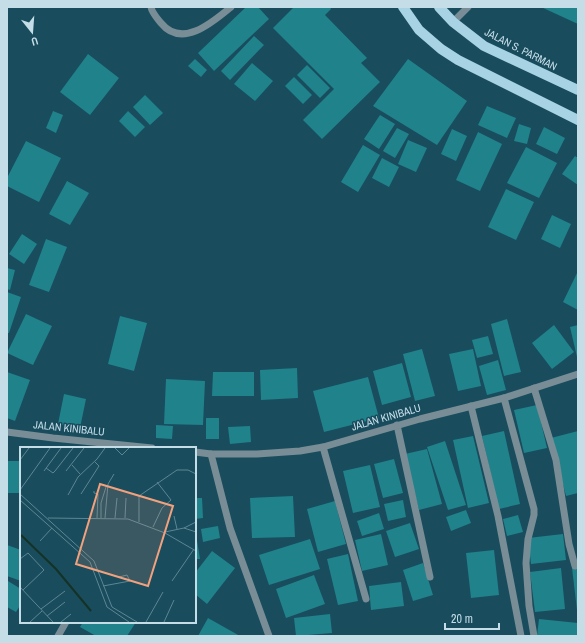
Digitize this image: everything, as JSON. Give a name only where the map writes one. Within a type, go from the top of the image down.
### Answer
[{"type":"main road","points":[[403,7],[418,30],[441,49],[458,60],[578,120]]},
{"type":"main road","name":"JALAN S. PARMAN","points":[[439,7],[453,22],[484,46],[578,90]]},
{"type":"street","points":[[151,7],[152,11],[165,28],[179,34],[189,33],[204,28],[231,7]]},
{"type":"street","points":[[453,22],[468,7]]},
{"type":"street","name":"JALAN KINIBALU","points":[[196,452],[211,454],[257,454],[300,451],[323,447],[397,425],[504,398],[578,374]]},
{"type":"street","points":[[534,388],[556,460],[568,544],[575,566],[578,565]]},
{"type":"street","points":[[504,398],[534,509],[528,539],[526,563],[529,606],[534,636]]},
{"type":"street","points":[[472,406],[498,516],[521,636]]},
{"type":"street","points":[[397,425],[430,577]]},
{"type":"street","name":"JALAN KINIBALU","points":[[7,432],[100,445],[135,447]]},
{"type":"street","points":[[323,447],[366,599]]},
{"type":"street","points":[[211,454],[230,528],[269,636]]},
{"type":"street","points":[[58,636],[65,623]]},
{"type":"building","points":[[246,7],[258,7],[269,19],[214,71],[198,53]]},
{"type":"building","points":[[294,7],[330,7],[331,9],[325,15],[367,58],[361,63],[380,82],[322,139],[303,120],[334,89],[273,28]]},
{"type":"building","points":[[541,7],[578,7],[578,24]]},
{"type":"building","points":[[254,36],[264,45],[230,80],[221,71]]},
{"type":"building","points":[[88,54],[119,78],[90,115],[60,92]]},
{"type":"building","points":[[195,59],[207,70],[201,77],[188,66]]},
{"type":"building","points":[[408,59],[467,101],[437,145],[373,106]]},
{"type":"building","points":[[252,63],[273,81],[255,101],[234,84]]},
{"type":"building","points":[[307,65],[330,88],[320,98],[297,75]]},
{"type":"building","points":[[294,77],[312,95],[303,104],[285,86]]},
{"type":"building","points":[[145,95],[163,113],[150,125],[133,107]]},
{"type":"building","points":[[487,106],[516,118],[507,138],[478,125]]},
{"type":"building","points":[[53,111],[63,115],[56,133],[46,128]]},
{"type":"building","points":[[128,111],[145,127],[135,137],[119,121]]},
{"type":"building","points":[[380,115],[395,124],[379,149],[364,139]]},
{"type":"building","points":[[519,124],[531,128],[527,144],[514,141]]},
{"type":"building","points":[[544,127],[565,138],[557,154],[536,144]]},
{"type":"building","points":[[397,128],[409,134],[395,158],[383,151]]},
{"type":"building","points":[[452,129],[467,136],[456,161],[441,154]]},
{"type":"building","points":[[478,132],[502,144],[480,191],[456,180]]},
{"type":"building","points":[[408,140],[427,148],[416,172],[398,164]]},
{"type":"building","points":[[26,141],[61,158],[39,202],[7,186],[7,178]]},
{"type":"building","points":[[363,145],[380,155],[358,192],[341,182]]},
{"type":"building","points":[[526,147],[557,163],[539,198],[507,183]]},
{"type":"building","points":[[575,156],[578,158],[578,185],[562,174]]},
{"type":"building","points":[[382,158],[399,167],[389,187],[372,178]]},
{"type":"building","points":[[67,181],[89,193],[70,225],[49,214]]},
{"type":"building","points":[[506,189],[534,202],[516,240],[488,227]]},
{"type":"building","points":[[552,215],[571,224],[560,248],[541,239]]},
{"type":"building","points":[[22,234],[37,244],[24,264],[9,254]]},
{"type":"building","points":[[46,239],[67,247],[49,292],[29,285]]},
{"type":"building","points":[[7,268],[15,270],[10,290],[7,289]]},
{"type":"building","points":[[578,271],[578,310],[563,302]]},
{"type":"building","points":[[7,292],[21,297],[9,333],[7,333]]},
{"type":"building","points":[[26,314],[52,326],[33,365],[7,353]]},
{"type":"building","points":[[120,316],[147,323],[134,371],[108,364]]},
{"type":"building","points":[[507,319],[521,372],[504,376],[491,324]]},
{"type":"building","points":[[554,325],[574,352],[552,369],[532,343]]},
{"type":"building","points":[[578,325],[578,356],[577,357],[570,327]]},
{"type":"building","points":[[488,336],[493,354],[477,358],[472,340]]},
{"type":"building","points":[[422,349],[435,396],[415,401],[403,354]]},
{"type":"building","points":[[473,349],[481,386],[458,391],[449,354]]},
{"type":"building","points":[[498,360],[506,390],[487,395],[479,366]]},
{"type":"building","points":[[402,363],[411,397],[382,405],[373,371]]},
{"type":"building","points":[[297,368],[298,398],[261,400],[260,370]]},
{"type":"building","points":[[7,372],[30,380],[15,421],[7,418]]},
{"type":"building","points":[[213,372],[254,372],[254,396],[212,396]]},
{"type":"building","points":[[368,377],[379,418],[324,432],[313,391]]},
{"type":"building","points":[[166,379],[205,381],[203,425],[164,424]]},
{"type":"building","points":[[64,394],[86,399],[80,428],[58,424]]},
{"type":"building","points":[[537,405],[547,448],[524,453],[514,410]]},
{"type":"building","points":[[206,418],[219,418],[219,439],[206,439]]},
{"type":"building","points":[[156,425],[173,426],[172,439],[156,438]]},
{"type":"building","points":[[250,426],[251,442],[230,444],[228,427]]},
{"type":"building","points":[[504,431],[520,504],[499,509],[482,436]]},
{"type":"building","points":[[578,431],[578,493],[566,496],[551,438]]},
{"type":"building","points":[[473,436],[489,503],[468,508],[453,440]]},
{"type":"building","points":[[445,441],[466,505],[448,510],[427,447]]},
{"type":"building","points":[[427,449],[442,504],[419,510],[405,454]]},
{"type":"building","points":[[394,459],[403,493],[383,498],[374,464]]},
{"type":"building","points":[[7,461],[20,461],[20,493],[7,493]]},
{"type":"building","points":[[370,465],[380,507],[353,513],[343,471]]},
{"type":"building","points":[[293,496],[295,537],[252,538],[250,498]]},
{"type":"building","points":[[196,498],[202,498],[203,518],[196,519]]},
{"type":"building","points":[[403,500],[406,517],[388,521],[384,504]]},
{"type":"building","points":[[335,501],[346,544],[318,552],[307,509]]},
{"type":"building","points":[[466,510],[471,523],[451,531],[446,517]]},
{"type":"building","points":[[379,513],[384,529],[362,536],[357,521]]},
{"type":"building","points":[[518,515],[523,532],[507,536],[503,519]]},
{"type":"building","points":[[410,523],[419,549],[395,557],[386,531]]},
{"type":"building","points":[[218,526],[220,538],[203,542],[201,529]]},
{"type":"building","points":[[196,534],[200,559],[196,559]]},
{"type":"building","points":[[381,534],[388,565],[362,571],[355,540]]},
{"type":"building","points":[[563,534],[566,560],[531,564],[528,538]]},
{"type":"building","points":[[310,539],[320,569],[269,585],[259,555]]},
{"type":"building","points":[[7,545],[20,550],[20,581],[7,576]]},
{"type":"building","points":[[494,550],[499,595],[471,598],[466,553]]},
{"type":"building","points":[[212,551],[235,568],[207,604],[196,595],[196,572]]},
{"type":"building","points":[[348,554],[358,601],[338,605],[327,559]]},
{"type":"building","points":[[423,563],[433,595],[413,601],[403,570]]},
{"type":"building","points":[[578,567],[578,610],[577,610],[572,568]]},
{"type":"building","points":[[561,568],[565,609],[535,612],[530,572]]},
{"type":"building","points":[[314,575],[325,604],[286,618],[276,589]]},
{"type":"building","points":[[8,581],[20,588],[20,606],[16,612],[7,607]]},
{"type":"building","points":[[401,582],[404,606],[371,610],[369,586]]},
{"type":"building","points":[[330,614],[332,633],[296,636],[294,618]]},
{"type":"building","points":[[208,618],[240,636],[198,636]]},
{"type":"building","points":[[539,619],[578,623],[577,636],[537,636]]},
{"type":"building","points":[[82,623],[135,623],[127,636],[96,636],[80,627]]}]
